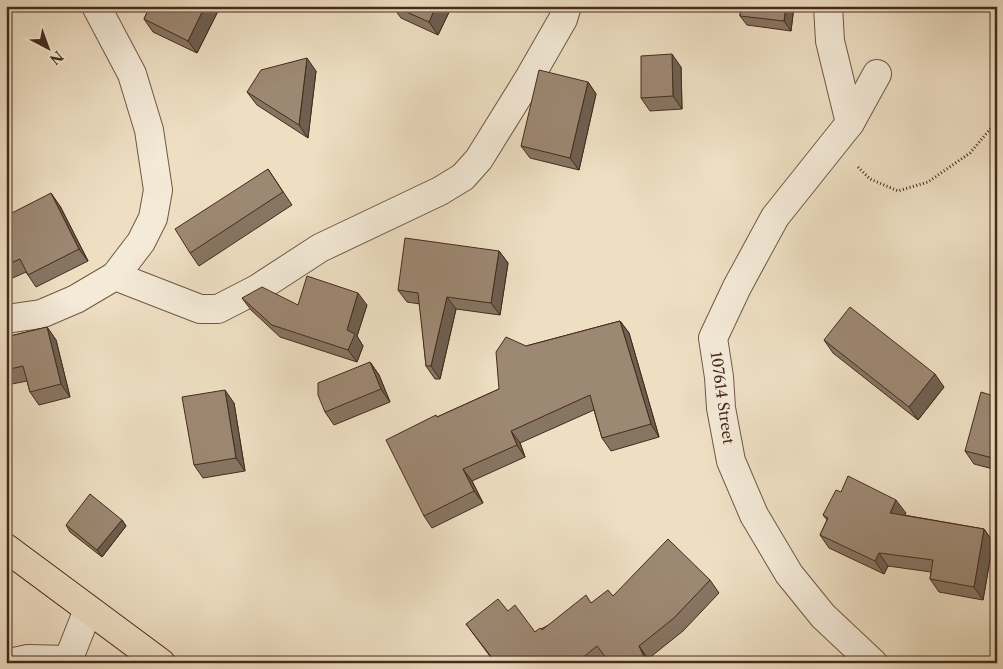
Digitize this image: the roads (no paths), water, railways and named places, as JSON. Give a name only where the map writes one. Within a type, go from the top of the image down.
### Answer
[{"type":"main road","points":[[6,548],[160,663]]},
{"type":"street","points":[[6,320],[41,314],[76,299],[115,276],[141,242],[153,218],[158,190],[150,130],[132,74],[96,6]]},
{"type":"street","points":[[115,276],[200,309],[218,308],[257,289],[320,248],[440,191],[463,177],[480,159],[563,19],[567,6]]},
{"type":"street","points":[[828,6],[830,41],[842,133]]},
{"type":"street","name":"107614 Street","points":[[873,663],[817,609],[788,574],[754,515],[731,460],[720,408],[719,377],[713,338],[737,287],[775,217],[842,133],[877,74]]},
{"type":"street","points":[[10,663],[28,660],[68,661],[88,610]]}]
